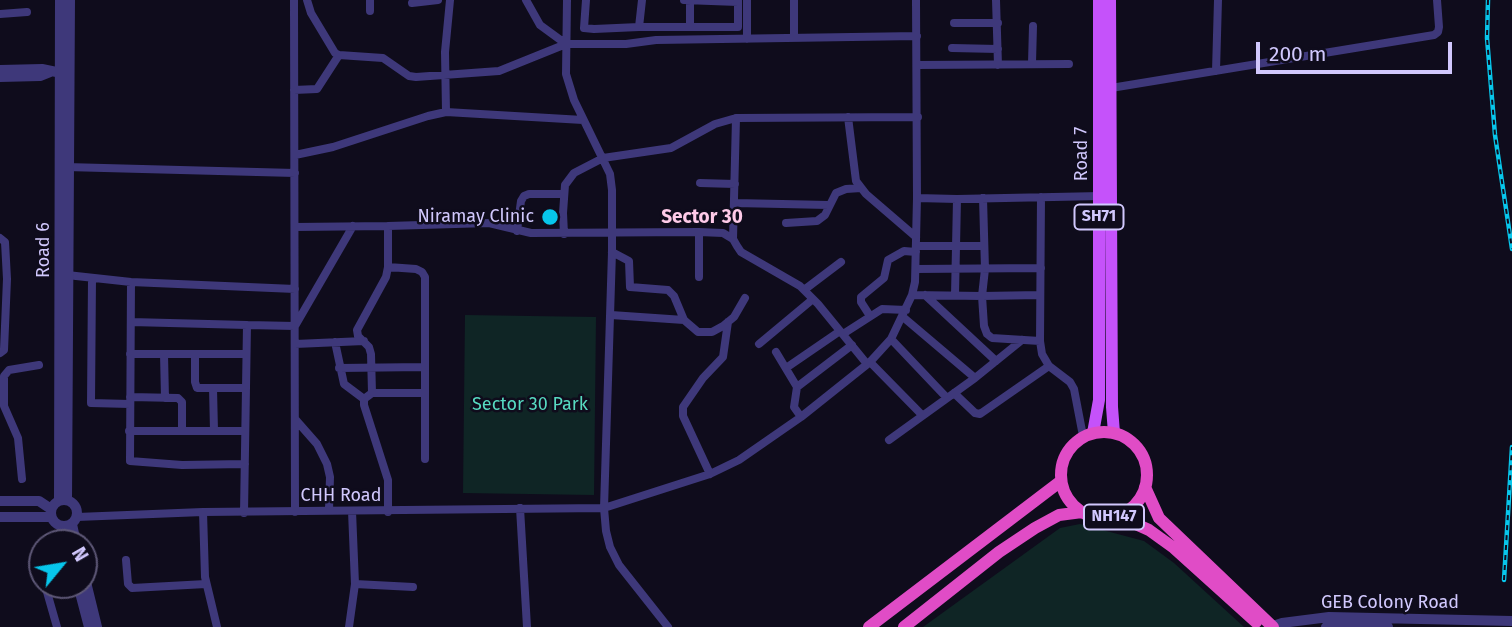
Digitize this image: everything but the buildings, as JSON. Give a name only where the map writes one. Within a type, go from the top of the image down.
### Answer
[{"type":"highway","points":[[869,627],[1061,481],[1061,464],[1071,445],[1088,434],[1114,433]]},
{"type":"highway","name":"NH147","points":[[1061,481],[1069,501],[1082,512],[1102,518],[1118,516],[1136,503],[1145,487],[1146,467],[1142,454],[1134,444],[1114,433]]},
{"type":"highway","name":"NH147","points":[[1145,487],[1159,518],[1269,627]]},
{"type":"highway","name":"NH147","points":[[904,627],[999,552],[1035,528],[1059,515],[1082,512]]},
{"type":"highway","name":"NH147","points":[[1118,516],[1149,530],[1174,548],[1269,627]]},
{"type":"main road","name":"Road 7","points":[[1099,0],[1114,433]]},
{"type":"main road","name":"Road 7","points":[[1088,434],[1099,400],[1111,88],[1110,0]]},
{"type":"street","name":"Road 6","points":[[60,0],[67,275],[63,500]]},
{"type":"street","name":"Road 6","points":[[60,73],[70,0]]},
{"type":"street","points":[[294,0],[295,512]]},
{"type":"street","points":[[307,0],[311,13],[335,53],[383,58],[409,76],[446,77],[499,71],[566,44],[917,36]]},
{"type":"street","points":[[370,0],[370,11]]},
{"type":"street","points":[[412,3],[438,0]]},
{"type":"street","points":[[446,112],[450,0]]},
{"type":"street","points":[[526,0],[540,25],[566,44]]},
{"type":"street","points":[[567,0],[568,81],[583,120],[610,174],[611,315],[604,508],[610,547],[619,565],[668,627]]},
{"type":"street","points":[[586,0],[584,28],[594,29],[738,27],[741,1]]},
{"type":"street","points":[[639,27],[642,0]]},
{"type":"street","points":[[684,0],[741,1]]},
{"type":"street","points":[[690,0],[690,27]]},
{"type":"street","points":[[794,0],[794,38]]},
{"type":"street","name":"CHH Road","points":[[71,522],[203,512],[604,508],[710,474],[739,460],[801,417],[869,363],[891,339],[912,295],[916,269],[917,198],[916,0]]},
{"type":"street","points":[[996,0],[998,65]]},
{"type":"street","points":[[1216,71],[1218,0]]},
{"type":"street","points":[[1111,88],[1434,35],[1439,27],[1437,0]]},
{"type":"street","points":[[741,1],[747,38]]},
{"type":"street","points":[[0,14],[27,12]]},
{"type":"street","points":[[954,23],[998,23]]},
{"type":"street","points":[[1032,63],[1033,26]]},
{"type":"street","points":[[952,48],[998,49]]},
{"type":"street","points":[[294,90],[317,89],[339,55]]},
{"type":"street","points":[[918,65],[1069,64]]},
{"type":"street","points":[[0,69],[42,69],[60,73]]},
{"type":"street","points":[[0,77],[60,73]]},
{"type":"street","points":[[295,155],[333,147],[446,112],[583,120]]},
{"type":"street","points":[[848,117],[854,171],[861,188],[916,245]]},
{"type":"street","points":[[564,234],[565,185],[574,173],[603,158],[671,148],[715,124],[736,118],[918,117]]},
{"type":"street","points":[[733,239],[736,118]]},
{"type":"street","name":"Road 6","points":[[63,500],[64,167]]},
{"type":"street","points":[[64,167],[295,173]]},
{"type":"street","points":[[700,183],[735,184]]},
{"type":"street","points":[[786,223],[817,221],[825,215],[840,191],[861,188]]},
{"type":"street","points":[[517,231],[524,196],[564,194]]},
{"type":"street","points":[[917,198],[1105,196]]},
{"type":"street","points":[[1041,197],[1042,354],[1049,366],[1074,388],[1088,434]]},
{"type":"street","points":[[983,198],[985,269],[982,296],[987,334],[992,338],[1040,341]]},
{"type":"street","points":[[955,295],[957,199]]},
{"type":"street","points":[[735,203],[829,205]]},
{"type":"street","points":[[295,227],[489,223],[517,231],[564,234],[723,233],[733,239],[741,252],[804,290],[852,345],[922,415]]},
{"type":"street","points":[[295,326],[353,226]]},
{"type":"street","points":[[372,393],[371,354],[358,336],[357,330],[386,277],[388,226]]},
{"type":"street","points":[[699,232],[699,277]]},
{"type":"street","points":[[0,238],[5,242],[4,350],[0,353]]},
{"type":"street","points":[[870,316],[860,302],[861,297],[884,278],[888,260],[916,245],[984,246]]},
{"type":"street","points":[[612,252],[629,261],[630,287],[668,290],[674,296],[684,320],[695,330],[716,330],[729,322]]},
{"type":"street","points":[[804,290],[841,262]]},
{"type":"street","points":[[388,267],[416,269],[425,277],[425,459]]},
{"type":"street","points":[[916,269],[1041,268]]},
{"type":"street","points":[[67,275],[131,282],[295,289]]},
{"type":"street","points":[[92,279],[91,402],[178,398],[182,402],[182,431]]},
{"type":"street","points":[[131,282],[128,457],[133,463],[245,464]]},
{"type":"street","points":[[912,295],[1040,295]]},
{"type":"street","points":[[925,295],[996,361]]},
{"type":"street","points":[[710,474],[683,416],[682,407],[702,378],[723,357],[729,322],[744,298]]},
{"type":"street","points":[[759,344],[813,299]]},
{"type":"street","points":[[786,368],[841,332],[886,309],[904,313],[975,378]]},
{"type":"street","points":[[611,315],[684,320]]},
{"type":"street","points":[[131,322],[295,326]]},
{"type":"street","points":[[244,513],[247,325]]},
{"type":"street","points":[[891,339],[951,395],[980,414],[1049,366]]},
{"type":"street","points":[[889,440],[975,378],[1021,340]]},
{"type":"street","points":[[295,344],[364,341]]},
{"type":"street","points":[[335,342],[344,384],[364,399]]},
{"type":"street","points":[[797,387],[852,345]]},
{"type":"street","points":[[776,352],[797,387],[794,407],[801,417]]},
{"type":"street","points":[[130,354],[246,354]]},
{"type":"street","points":[[164,355],[165,398]]},
{"type":"street","points":[[195,355],[197,388],[246,388]]},
{"type":"street","points":[[22,479],[18,439],[4,406],[2,377],[9,370],[39,365]]},
{"type":"street","points":[[340,368],[425,367]]},
{"type":"street","points":[[213,388],[214,431]]},
{"type":"street","points":[[364,399],[372,393],[425,393]]},
{"type":"street","points":[[364,399],[388,480],[388,512]]},
{"type":"street","points":[[295,419],[317,444],[327,464],[330,477],[329,510]]},
{"type":"street","points":[[129,430],[245,431]]},
{"type":"street","points":[[0,517],[51,513],[63,500],[75,504],[70,529]]},
{"type":"street","points":[[0,501],[38,501],[51,513],[56,524],[71,522]]},
{"type":"street","points":[[520,508],[527,627]]},
{"type":"street","points":[[349,627],[355,584],[352,511]]},
{"type":"street","points":[[203,512],[206,584],[217,627]]},
{"type":"street","points":[[126,560],[128,584],[132,588],[206,584]]},
{"type":"street","points":[[355,584],[413,587]]},
{"type":"street","points":[[49,599],[57,627]]},
{"type":"street","points":[[82,599],[89,627]]},
{"type":"street","points":[[90,599],[97,627]]},
{"type":"street","name":"GEB Colony Road","points":[[1269,627],[1329,617],[1512,621]]},
{"type":"street","name":"GEB Colony Road","points":[[1325,627],[1388,627]]},
{"type":"green space","name":"Sector 30 Park","points":[[465,315],[596,317],[594,495],[463,493]]},
{"type":"green space","points":[[1080,524],[1144,541],[1174,563],[1244,627],[923,627],[1060,528]]},
{"type":"railway","points":[[1488,0],[1487,38],[1495,135],[1512,249]]},
{"type":"railway","points":[[1504,580],[1512,447]]},
{"type":"place","name":"Niramay Clinic","points":[[550,217]]},
{"type":"district","name":"Sector 30","points":[[702,218]]}]
